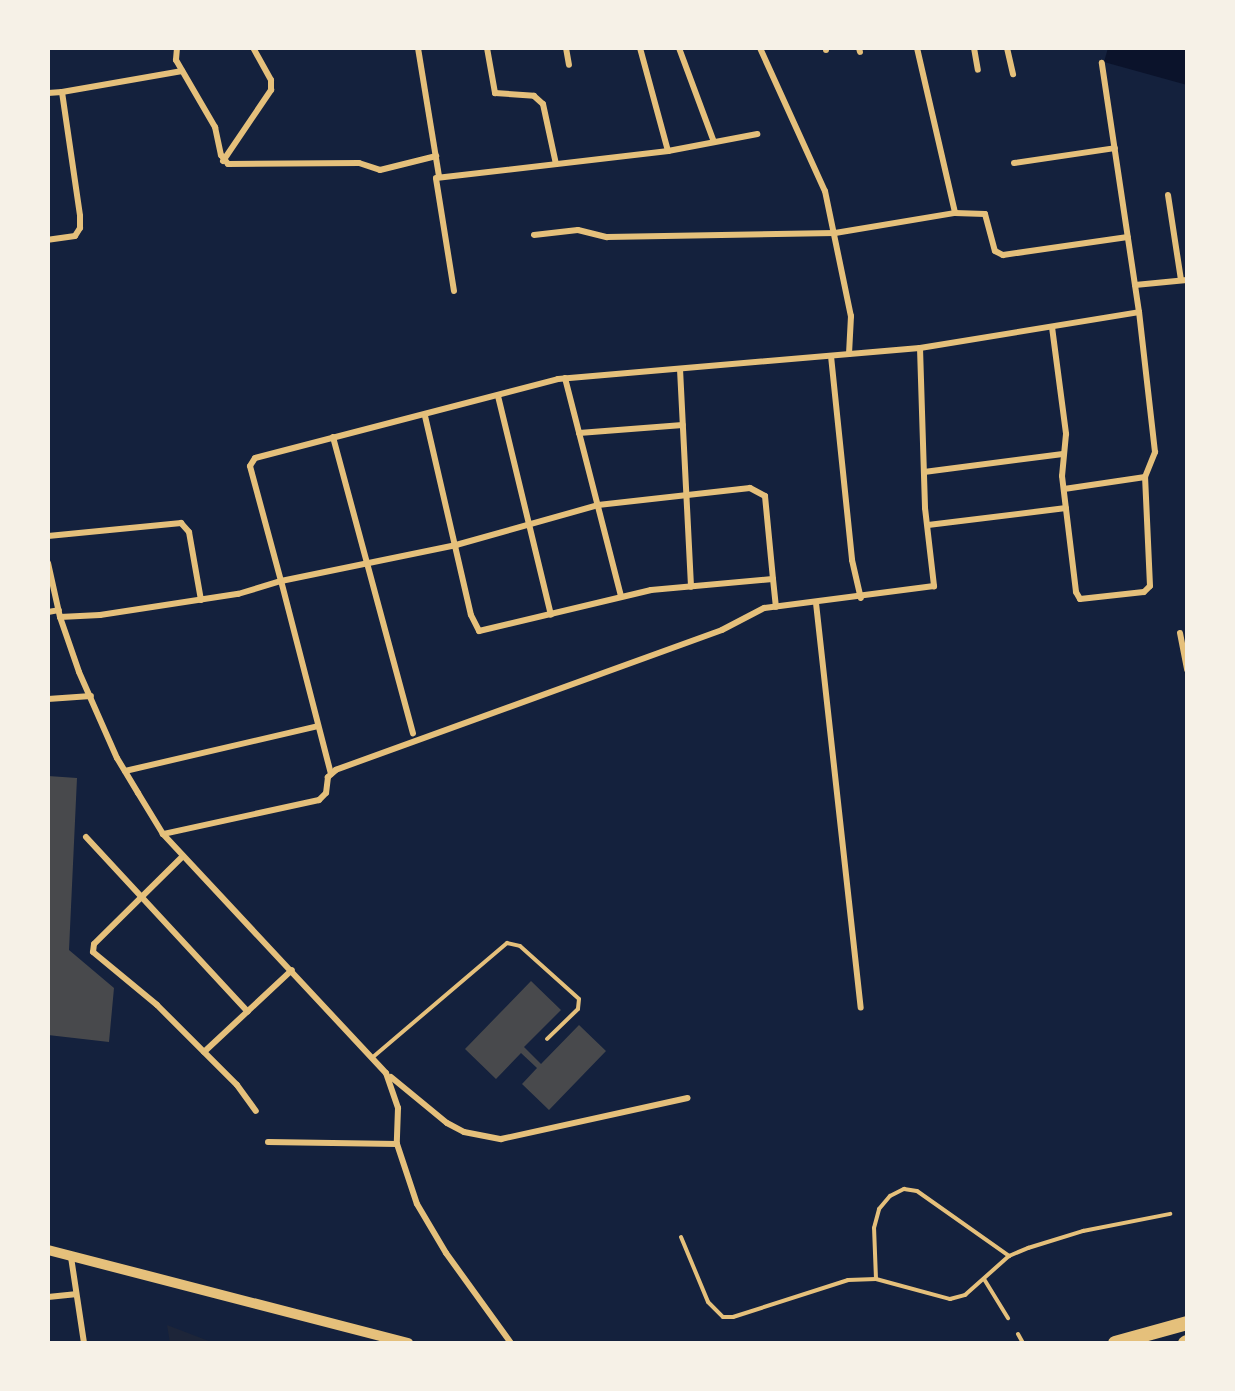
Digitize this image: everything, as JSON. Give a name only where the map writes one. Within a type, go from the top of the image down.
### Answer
[{"type":"highway","points":[[1117,1343],[1187,1323]]},
{"type":"street","points":[[177,48],[174,54],[182,71],[215,127],[223,160],[235,166],[360,163],[374,170],[436,156]]},
{"type":"street","points":[[223,160],[271,90],[271,81],[253,48]]},
{"type":"street","points":[[418,48],[439,177]]},
{"type":"street","points":[[487,48],[495,93],[534,96],[543,104],[556,164]]},
{"type":"street","points":[[566,48],[569,65]]},
{"type":"street","points":[[640,48],[668,151]]},
{"type":"street","points":[[679,48],[714,142]]},
{"type":"street","points":[[760,48],[825,192],[850,315],[849,354]]},
{"type":"street","points":[[917,48],[955,213]]},
{"type":"street","points":[[974,48],[978,70]]},
{"type":"street","points":[[1007,48],[1013,74]]},
{"type":"street","points":[[1052,327],[1066,434],[1063,454],[1064,489],[1077,598],[1144,592],[1150,586],[1145,477],[1155,452],[1136,285],[1102,63]]},
{"type":"street","points":[[48,93],[182,71]]},
{"type":"street","points":[[48,240],[75,236],[80,228],[62,92]]},
{"type":"street","points":[[454,291],[435,189],[434,181],[439,177],[668,151],[757,134]]},
{"type":"street","points":[[1014,163],[1115,148]]},
{"type":"street","points":[[1136,285],[1184,280],[1168,195]]},
{"type":"street","points":[[534,235],[578,230],[607,237],[835,233],[955,213],[986,214],[995,251],[1003,255],[1128,237]]},
{"type":"street","points":[[163,834],[319,800],[326,793],[331,774],[252,462],[333,437],[425,416],[565,378],[920,348],[1139,312]]},
{"type":"street","points":[[331,774],[722,630],[764,608],[861,598],[934,586],[924,472],[920,348]]},
{"type":"street","points":[[831,356],[852,560],[861,598]]},
{"type":"street","points":[[680,369],[691,587]]},
{"type":"street","points":[[565,378],[621,596]]},
{"type":"street","points":[[498,396],[551,615]]},
{"type":"street","points":[[425,416],[475,628],[485,631],[621,596],[773,579]]},
{"type":"street","points":[[579,433],[683,424]]},
{"type":"street","points":[[333,437],[370,562],[413,733]]},
{"type":"street","points":[[924,472],[1063,454]]},
{"type":"street","points":[[1064,489],[1145,477]]},
{"type":"street","points":[[48,612],[100,615],[201,600],[456,545],[598,505],[750,488],[760,491],[767,504],[776,608]]},
{"type":"street","points":[[928,525],[1066,508]]},
{"type":"street","points":[[48,536],[182,523],[189,532],[201,600]]},
{"type":"street","points":[[48,563],[59,613],[91,696],[125,771],[163,834],[386,1073],[439,1118],[485,1138],[517,1137],[688,1098]]},
{"type":"street","points":[[816,603],[861,1008]]},
{"type":"street","points":[[1180,633],[1187,670]]},
{"type":"street","points":[[48,699],[91,696]]},
{"type":"street","points":[[125,771],[318,726]]},
{"type":"street","points":[[86,837],[248,1012]]},
{"type":"street","points":[[183,856],[94,944],[93,952],[157,1005],[237,1085],[256,1111]]},
{"type":"street","points":[[204,1052],[292,970]]},
{"type":"street","points":[[386,1073],[398,1108],[397,1144],[417,1204],[446,1253],[511,1343]]},
{"type":"street","points":[[268,1142],[397,1144]]},
{"type":"street","points":[[48,1250],[408,1343]]},
{"type":"street","points":[[71,1257],[84,1343]]},
{"type":"street","points":[[48,1298],[75,1294]]},
{"type":"lane","points":[[373,1057],[507,943],[520,946],[579,999],[578,1009],[547,1039]]},
{"type":"lane","points":[[876,1279],[873,1228],[879,1209],[890,1196],[904,1189],[917,1191],[1009,1256]]},
{"type":"lane","points":[[681,1237],[708,1302],[723,1317],[848,1280],[876,1279],[950,1299],[965,1295],[1009,1256],[1083,1231],[1170,1214]]},
{"type":"lane","points":[[984,1279],[1008,1318]]},
{"type":"lane","points":[[1018,1334],[1023,1343]]},
{"type":"shaded area","points":[[1108,48],[1187,48],[1187,85],[1104,62]]},
{"type":"shaded area","points":[[167,1325],[214,1343],[170,1343]]},
{"type":"building","points":[[48,776],[77,778],[69,950],[114,988],[109,1042],[48,1035]]},
{"type":"building","points":[[531,981],[561,1010],[524,1047],[541,1064],[579,1025],[606,1051],[549,1110],[522,1084],[537,1068],[521,1053],[496,1079],[465,1049]]}]
